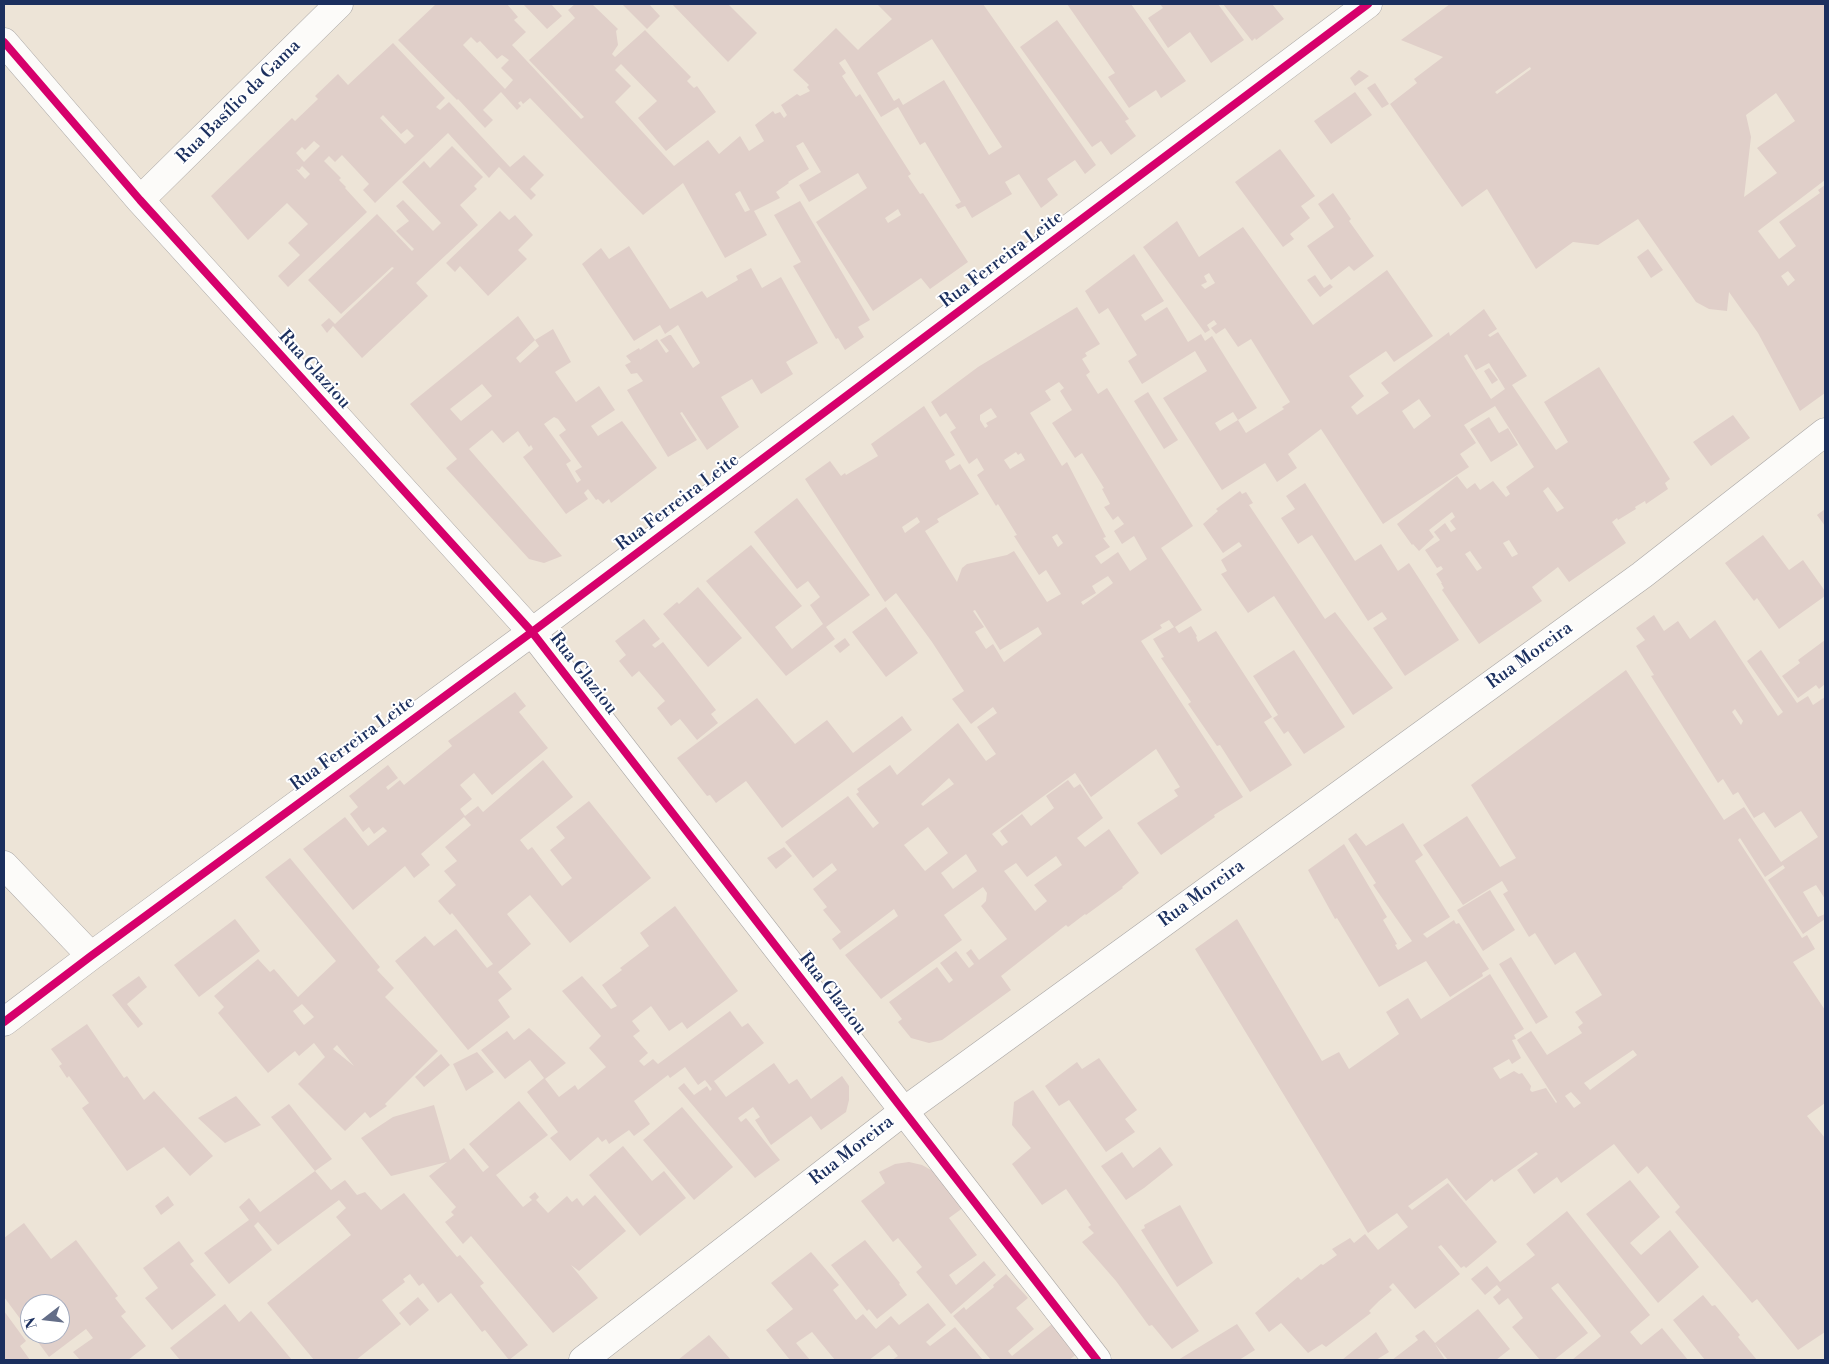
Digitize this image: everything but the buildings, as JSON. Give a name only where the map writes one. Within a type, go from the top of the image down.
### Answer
[{"type":"street","name":"Rua Basílio da Gama","points":[[140,200],[338,4]]},
{"type":"street","name":"Rua Ferreira Leite","points":[[4,1022],[532,632],[1368,4]]},
{"type":"street","name":"Rua Glaziou","points":[[4,42],[140,200],[532,632],[1097,1360]]},
{"type":"street","name":"Rua Moreira","points":[[583,1360],[904,1111],[1642,574],[1825,432]]},
{"type":"street","points":[[4,865],[91,956]]},
{"type":"cycle path","points":[[4,1022],[532,632],[1368,4]]},
{"type":"cycle path","points":[[4,42],[140,200],[532,632],[1097,1360]]}]
